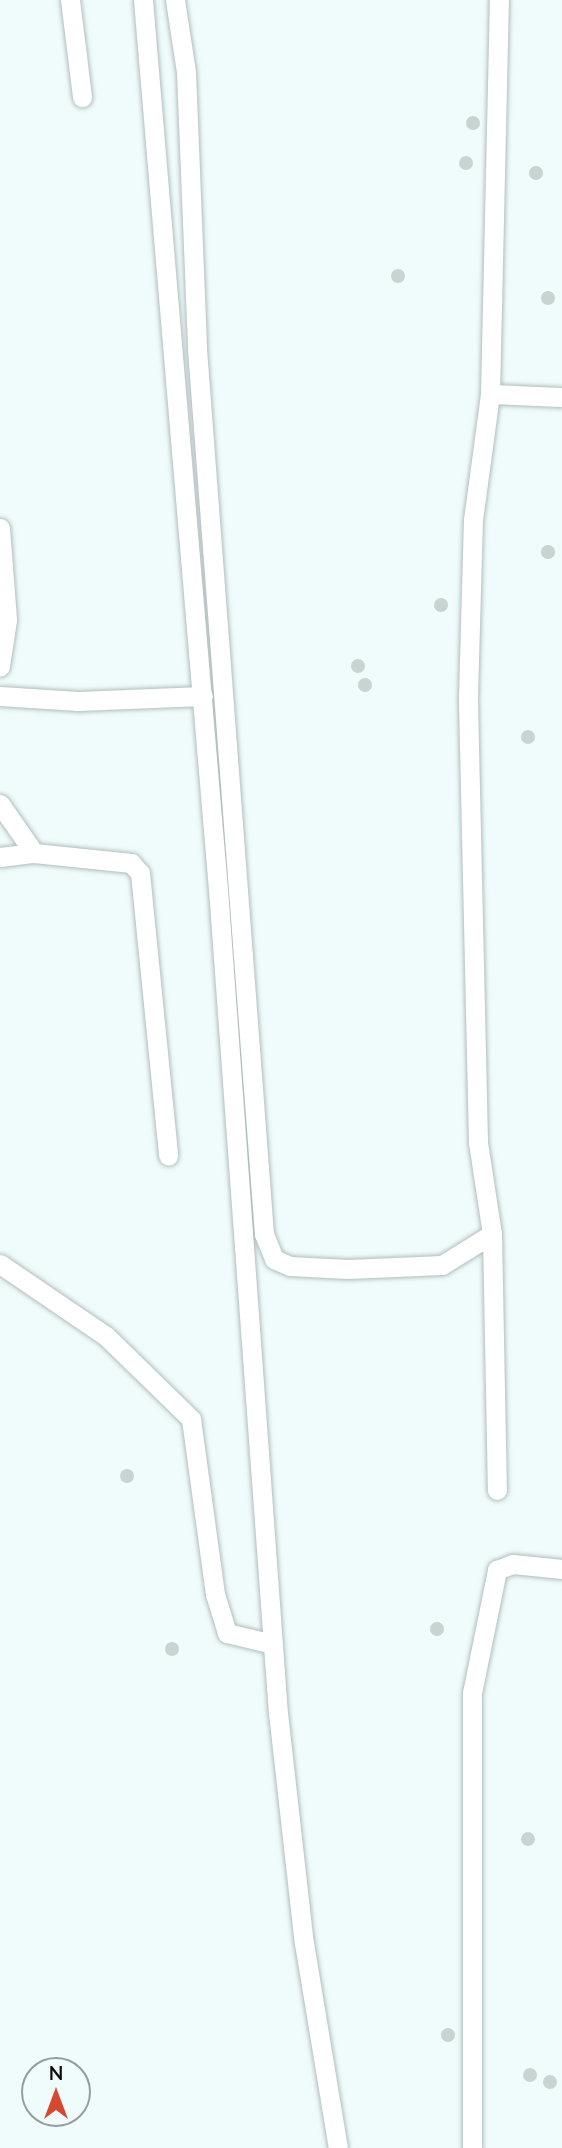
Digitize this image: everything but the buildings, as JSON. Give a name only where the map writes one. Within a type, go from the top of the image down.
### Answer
[{"type":"street","points":[[71,0],[82,97]]},
{"type":"street","points":[[143,0],[203,696],[274,1644],[304,1943],[338,2148]]},
{"type":"street","points":[[175,0],[186,72],[197,349],[235,813],[266,1247],[290,1266],[411,1268],[456,1261],[492,1234]]},
{"type":"street","points":[[497,1490],[492,1234],[478,1142],[468,697],[472,520],[490,394],[499,0]]},
{"type":"street","points":[[490,394],[562,397]]},
{"type":"street","points":[[0,528],[6,620],[0,666]]},
{"type":"street","points":[[0,696],[78,701],[203,696]]},
{"type":"street","points":[[0,804],[34,853]]},
{"type":"street","points":[[211,813],[235,813]]},
{"type":"street","points":[[0,857],[34,853],[131,863],[140,873],[168,1156]]},
{"type":"street","points":[[0,1264],[106,1336],[191,1419],[215,1594],[227,1633],[274,1644]]},
{"type":"street","points":[[472,2148],[472,1693],[497,1570],[513,1564],[562,1569]]}]
